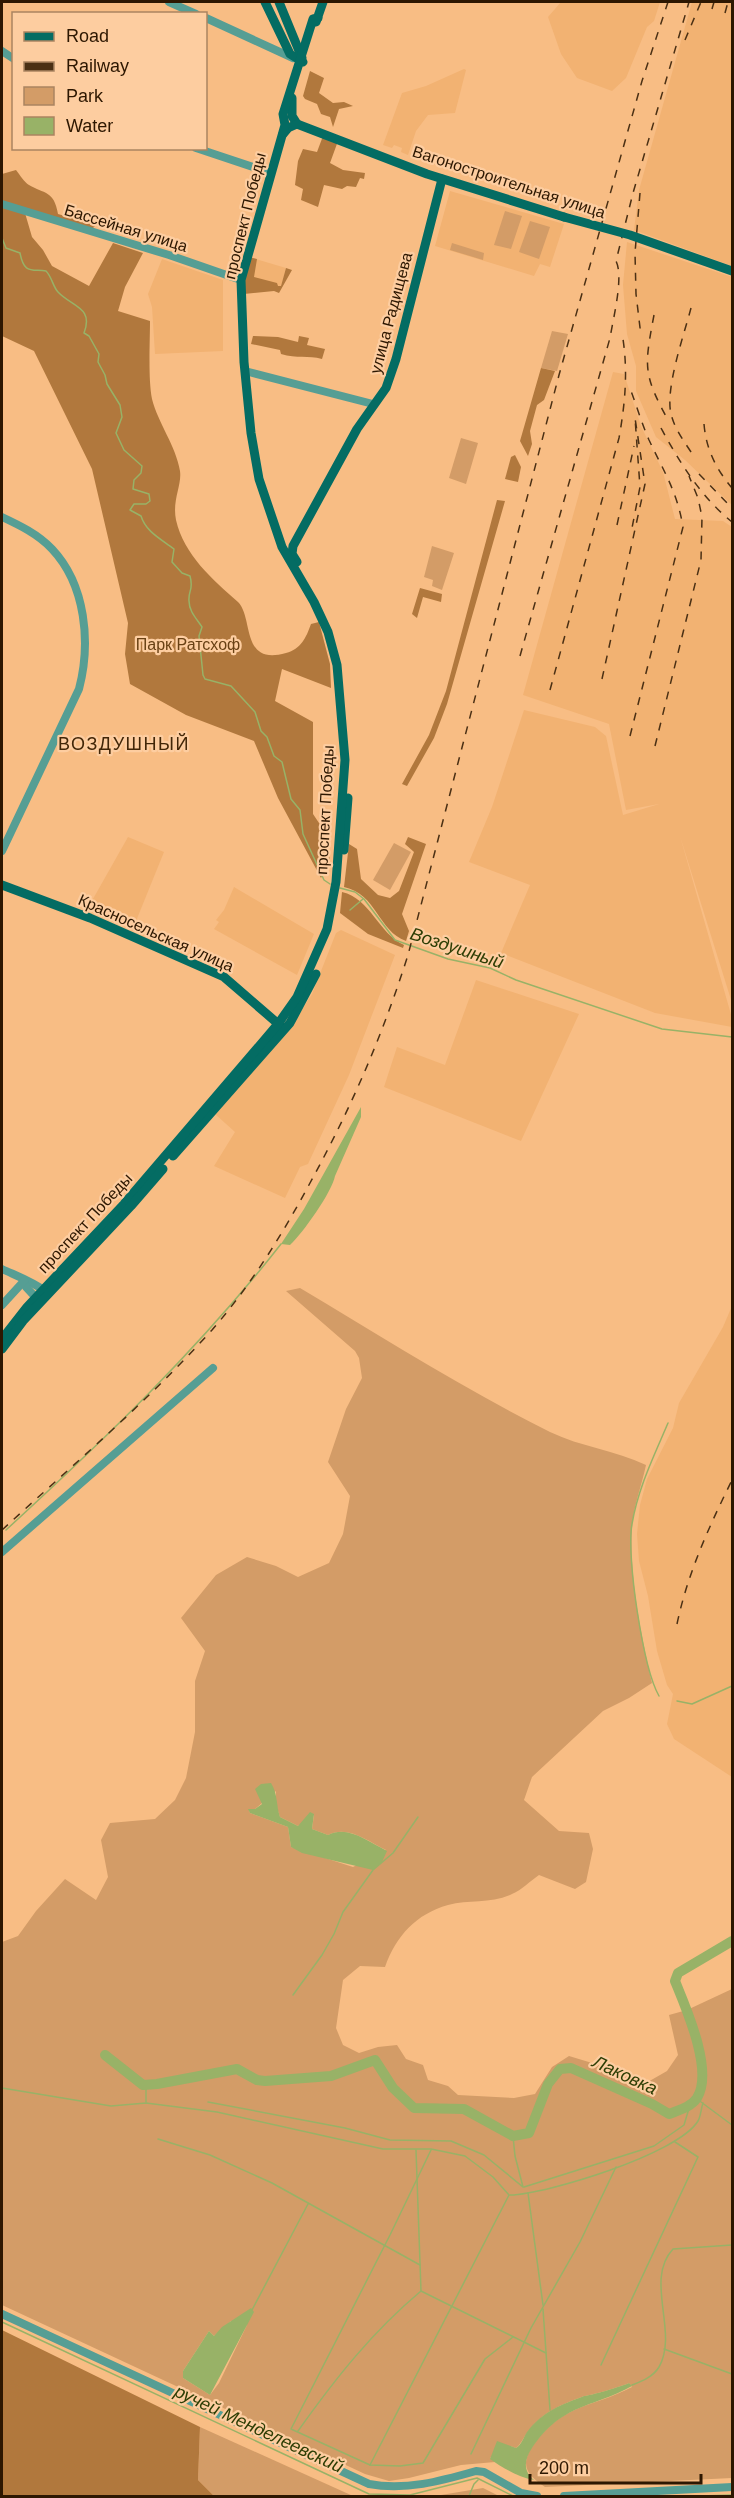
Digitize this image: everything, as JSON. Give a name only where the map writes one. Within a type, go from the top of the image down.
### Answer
[{"type":"main road","points":[[266,2],[276,28],[290,54],[300,60]]},
{"type":"main road","points":[[279,2],[300,60]]},
{"type":"main road","name":"проспект Победы","points":[[2,1339],[46,1291],[131,1206],[281,1027],[308,991],[332,922],[338,887],[345,760],[337,665],[328,632],[314,602],[282,547],[254,455],[245,371],[241,280],[285,125],[283,114],[313,19],[318,18],[323,2]]},
{"type":"main road","name":"проспект Победы","points":[[297,124],[293,119],[291,107],[300,60]]},
{"type":"main road","points":[[282,136],[288,128],[297,124]]},
{"type":"main road","name":"Вагоностроительная улица","points":[[297,124],[442,179],[630,235],[732,271]]},
{"type":"main road","name":"улица Радищева","points":[[293,556],[291,550],[344,451],[373,404],[386,388],[396,359],[442,179]]},
{"type":"main road","points":[[279,536],[291,541],[296,540]]},
{"type":"main road","name":"проспект Победы","points":[[293,556],[327,616],[343,668],[349,711],[351,760],[342,829]]},
{"type":"main road","name":"Красносельская улица","points":[[2,885],[90,918],[224,976],[281,1027]]},
{"type":"main road","name":"проспект Победы","points":[[2,1349],[38,1300]]},
{"type":"street","points":[[169,2],[192,12]]},
{"type":"street","points":[[207,18],[300,60]]},
{"type":"street","points":[[202,150],[271,173]]},
{"type":"street","name":"Бассейная улица","points":[[2,204],[241,280]]},
{"type":"street","points":[[245,371],[373,404]]},
{"type":"street","points":[[2,517],[39,537],[63,563],[77,590],[86,641],[85,665],[79,689],[2,851]]},
{"type":"street","points":[[2,1269],[46,1291]]},
{"type":"street","points":[[24,1281],[26,1287],[38,1300]]},
{"type":"street","points":[[2,1305],[24,1281]]},
{"type":"street","points":[[2,1552],[213,1368]]},
{"type":"street","points":[[2,2314],[369,2484],[388,2488],[408,2488],[476,2471],[484,2472],[522,2493],[537,2496]]},
{"type":"street","points":[[564,2496],[732,2487]]},
{"type":"shaded area","points":[[561,2],[660,2],[654,21],[647,27],[626,78],[612,91],[577,78],[561,54],[548,17]]},
{"type":"shaded area","points":[[692,2],[732,2],[732,266],[634,230],[639,190]]},
{"type":"shaded area","points":[[466,70],[455,113],[428,115],[416,131],[408,155],[401,152],[402,148],[383,145],[402,93],[426,86]]},
{"type":"shaded area","points":[[450,191],[564,224],[550,267],[540,264],[534,276],[435,246]]},
{"type":"shaded area","points":[[627,242],[732,277],[732,505],[685,460],[656,437],[636,391],[636,366],[627,334],[623,285]]},
{"type":"shaded area","points":[[249,257],[286,268],[281,286],[275,289],[244,279]]},
{"type":"shaded area","points":[[162,259],[223,280],[223,351],[155,354],[152,307],[148,294]]},
{"type":"shaded area","points":[[613,372],[624,374],[641,426],[663,472],[675,519],[723,521],[732,527],[732,1003],[680,836],[732,1018],[732,1027],[655,1013],[501,953],[530,885],[469,862],[492,807],[524,710],[595,727],[606,736],[623,815],[659,804],[626,810],[609,724],[523,695]]},
{"type":"shaded area","points":[[128,837],[164,852],[134,926],[89,906]]},
{"type":"shaded area","points":[[234,887],[314,934],[297,975],[214,929],[219,922],[216,920],[224,910]]},
{"type":"shaded area","points":[[341,930],[395,955],[349,1075],[308,1164],[300,1167],[285,1198],[214,1166],[235,1132],[215,1114],[294,1022],[312,994],[336,933]]},
{"type":"shaded area","points":[[476,980],[579,1014],[521,1141],[384,1087],[397,1047],[445,1065]]},
{"type":"shaded area","points":[[732,1306],[732,1777],[674,1739],[667,1724],[673,1694],[667,1685],[657,1651],[648,1596],[639,1561],[637,1534],[640,1505],[647,1479],[673,1428],[679,1403],[723,1327]]},
{"type":"green space","points":[[310,71],[324,78],[319,93],[333,103],[344,102],[353,106],[339,109],[333,127],[330,117],[321,114],[317,104],[303,96]]},
{"type":"green space","points":[[323,136],[338,141],[330,163],[343,170],[365,173],[364,179],[360,178],[356,187],[347,186],[342,189],[324,185],[318,207],[301,200],[303,189],[295,185],[298,161],[303,149],[317,152]]},
{"type":"green space","name":"Парк Ратсхоф","points":[[16,170],[27,184],[51,197],[58,214],[96,225],[92,229],[25,213],[32,237],[52,266],[89,286],[113,243],[143,253],[125,287],[118,311],[150,321],[152,399],[178,462],[180,476],[175,506],[176,520],[180,533],[193,556],[243,609],[251,638],[261,653],[271,655],[296,649],[311,624],[319,622],[330,664],[331,688],[282,669],[275,701],[313,722],[313,814],[325,832],[330,861],[321,878],[278,798],[254,741],[186,715],[130,684],[125,654],[128,623],[92,469],[34,351],[2,336],[2,174]]},
{"type":"green space","points":[[505,211],[522,216],[511,249],[494,245]]},
{"type":"green space","points":[[530,221],[550,227],[539,259],[519,252]]},
{"type":"green space","points":[[452,243],[484,253],[483,260],[450,250]]},
{"type":"green space","points":[[249,257],[257,259],[254,277],[277,283],[278,286],[281,286],[286,268],[292,270],[279,293],[274,291],[244,294],[244,279]]},
{"type":"green space","points":[[552,331],[568,334],[557,371],[541,368]]},
{"type":"green space","points":[[253,336],[278,337],[298,342],[299,336],[309,338],[307,345],[325,349],[322,359],[297,357],[281,354],[280,350],[251,344]]},
{"type":"green space","points":[[541,368],[555,371],[544,400],[537,405],[530,431],[532,444],[528,456],[520,441]]},
{"type":"green space","points":[[461,438],[478,443],[466,484],[449,478]]},
{"type":"green space","points":[[515,455],[521,467],[518,482],[505,479],[511,457]]},
{"type":"green space","points":[[497,500],[505,501],[447,704],[434,738],[407,786],[402,784],[429,735],[446,691]]},
{"type":"green space","points":[[432,546],[454,553],[442,590],[432,586],[433,580],[424,577]]},
{"type":"green space","points":[[420,588],[442,594],[441,602],[423,597],[417,618],[412,614]]},
{"type":"green space","points":[[408,837],[426,844],[402,914],[409,931],[406,941],[389,929],[364,897],[344,887],[349,844],[357,849],[361,879],[378,895],[390,898],[399,891],[414,852],[405,844]]},
{"type":"green space","points":[[394,843],[411,852],[390,890],[373,880]]},
{"type":"green space","points":[[342,892],[352,896],[368,909],[387,933],[404,945],[403,948],[368,934],[340,913]]},
{"type":"green space","points":[[300,1288],[455,1380],[550,1432],[646,1465],[634,1512],[632,1566],[637,1606],[652,1683],[603,1711],[532,1777],[524,1800],[559,1831],[589,1833],[593,1849],[586,1882],[575,1889],[539,1875],[519,1890],[504,1897],[456,1903],[426,1914],[401,1936],[385,1967],[360,1966],[343,1980],[336,2028],[343,2045],[359,2053],[378,2047],[397,2045],[406,2059],[423,2065],[428,2080],[448,2086],[458,2095],[514,2098],[535,2094],[552,2067],[569,2056],[625,2073],[646,2083],[667,2071],[678,2055],[669,2015],[687,2010],[732,1989],[732,2478],[545,2487],[530,2475],[526,2466],[528,2454],[554,2422],[566,2414],[632,2387],[629,2383],[584,2396],[553,2410],[533,2425],[516,2448],[510,2446],[490,2458],[495,2462],[461,2465],[389,2481],[365,2474],[2,2305],[2,1942],[18,1936],[36,1911],[65,1879],[96,1900],[108,1877],[101,1840],[110,1823],[155,1819],[175,1800],[186,1778],[195,1732],[195,1681],[205,1651],[181,1618],[216,1575],[247,1557],[276,1566],[298,1577],[329,1563],[343,1534],[350,1496],[328,1462],[346,1409],[362,1378],[359,1358],[355,1351],[286,1291]],"holes":[[[276,1791],[276,1805],[280,1817],[298,1826],[314,1815],[312,1829],[328,1835],[335,1832],[350,1833],[386,1850],[353,1867],[291,1847],[288,1827],[250,1813],[249,1809],[255,1809]],[[231,2321],[247,2325],[219,2383],[210,2395],[183,2378],[183,2371],[209,2331],[214,2336]]]},
{"type":"green space","points":[[2,2330],[200,2427],[198,2480],[214,2496],[2,2496]]},
{"type":"green space","points":[[200,2427],[353,2496],[214,2496],[198,2480]]},
{"type":"green space","points":[[483,2488],[499,2496],[435,2496]]},
{"type":"water","points":[[361,1107],[361,1117],[323,1202],[290,1245],[281,1244],[304,1209]]},
{"type":"water","points":[[271,1783],[275,1791],[280,1817],[298,1826],[310,1812],[314,1814],[312,1829],[328,1835],[335,1832],[350,1833],[365,1839],[387,1851],[382,1862],[373,1870],[302,1853],[291,1847],[288,1827],[250,1813],[248,1809],[255,1809],[262,1804],[255,1789],[261,1784]]},
{"type":"water","points":[[251,2308],[254,2312],[210,2395],[183,2378],[183,2371],[209,2331],[214,2336],[222,2327]]},
{"type":"water","points":[[629,2383],[632,2386],[566,2415],[543,2433],[526,2461],[526,2469],[534,2480],[511,2472],[490,2459],[497,2441],[516,2448],[533,2425],[553,2410],[584,2396]]},
{"type":"waterway","name":"Воздушный","points":[[2,238],[6,248],[20,253],[26,267],[46,271],[58,292],[84,313],[86,318],[84,333],[89,336],[99,354],[98,362],[107,384],[120,405],[122,417],[116,433],[124,450],[142,466],[141,473],[134,480],[133,489],[149,494],[150,501],[146,504],[134,504],[130,510],[141,516],[150,531],[174,549],[172,562],[182,573],[190,576],[189,605],[202,627],[199,636],[203,675],[205,679],[231,686],[255,712],[261,731],[267,737],[274,756],[282,762],[291,799],[300,810],[303,834],[324,880],[330,884]]},
{"type":"waterway","name":"Воздушный","points":[[340,888],[355,892],[364,899],[395,940],[448,959],[490,968],[516,980],[662,1029],[732,1037]]},
{"type":"waterway","points":[[350,910],[363,899]]},
{"type":"waterway","points":[[6,1530],[149,1393],[217,1321],[281,1244]]},
{"type":"waterway","points":[[659,1696],[647,1662],[637,1612],[631,1539],[638,1498],[668,1423]]},
{"type":"waterway","points":[[677,1701],[692,1704],[732,1686]]},
{"type":"waterway","points":[[293,1995],[322,1955],[343,1912],[373,1870],[393,1853],[418,1817]]},
{"type":"waterway","name":"Лаковка","points":[[105,2055],[143,2085],[237,2069],[257,2080],[265,2081],[331,2076],[375,2060],[393,2088],[414,2108],[464,2109],[513,2136],[529,2133],[548,2084],[560,2069],[571,2068],[652,2104],[669,2114],[688,2106],[697,2098],[702,2072],[696,2040],[675,1981],[678,1973],[732,1941]]},
{"type":"waterway","points":[[146,2085],[146,2102]]},
{"type":"waterway","points":[[2,2088],[111,2106],[146,2103],[217,2112],[383,2149],[431,2149],[465,2156],[493,2177],[509,2195],[370,2465]]},
{"type":"waterway","points":[[697,2099],[732,2125]]},
{"type":"waterway","points":[[208,2102],[345,2128],[390,2140],[451,2141],[484,2155],[523,2187],[515,2156],[513,2136]]},
{"type":"waterway","points":[[510,2195],[552,2188],[639,2159],[686,2134],[698,2121],[703,2103]]},
{"type":"waterway","points":[[524,2187],[654,2146],[684,2125],[690,2105]]},
{"type":"waterway","points":[[158,2139],[210,2155],[272,2183],[420,2265]]},
{"type":"waterway","points":[[601,2365],[698,2157],[675,2142]]},
{"type":"waterway","points":[[416,2150],[421,2291],[546,2353]]},
{"type":"waterway","points":[[431,2150],[291,2429],[370,2465],[400,2466],[423,2463],[485,2359],[513,2337]]},
{"type":"waterway","points":[[471,2454],[531,2328],[580,2242],[616,2167]]},
{"type":"waterway","points":[[528,2193],[543,2305]]},
{"type":"waterway","points":[[252,2310],[308,2204]]},
{"type":"waterway","points":[[632,2385],[654,2373],[664,2353],[666,2338],[661,2276],[665,2262],[673,2249],[732,2245]]},
{"type":"waterway","points":[[298,2431],[355,2357],[386,2323],[421,2291]]},
{"type":"waterway","points":[[543,2309],[550,2410]]},
{"type":"waterway","name":"ручей Менделеевский","points":[[2,2322],[369,2494],[410,2495],[477,2478],[513,2496]]},
{"type":"waterway","points":[[664,2349],[732,2374]]},
{"type":"waterway","points":[[469,2496],[478,2480]]},
{"type":"waterway","name":"ручей Менделеевский","points":[[700,2496],[732,2495]]},
{"type":"railway","points":[[2,1530],[136,1408],[187,1357],[226,1313],[253,1277],[288,1222],[325,1155],[365,1072],[408,955],[559,375],[642,81],[668,2]]},
{"type":"railway","points":[[520,656],[610,338],[619,277],[616,261],[633,193],[689,2]]},
{"type":"railway","points":[[685,40],[701,2]]},
{"type":"railway","points":[[712,9],[714,2]]},
{"type":"railway","points":[[725,13],[728,2]]},
{"type":"railway","points":[[640,193],[635,253],[636,294],[641,336]]},
{"type":"railway","points":[[691,308],[676,361],[670,403],[675,425],[693,455]]},
{"type":"railway","points":[[654,315],[648,347],[648,370],[654,392],[669,422]]},
{"type":"railway","points":[[550,690],[619,438],[625,388],[623,339]]},
{"type":"railway","points":[[630,736],[683,527],[674,492],[649,440],[631,391]]},
{"type":"railway","points":[[602,679],[645,484],[635,418],[640,487],[632,528]]},
{"type":"railway","points":[[704,424],[713,458],[732,488]]},
{"type":"railway","points":[[661,428],[692,479],[710,502],[732,522]]},
{"type":"railway","points":[[617,525],[634,446]]},
{"type":"railway","points":[[699,474],[732,508]]},
{"type":"railway","points":[[655,746],[701,560],[702,517],[698,498],[689,476]]},
{"type":"railway","points":[[677,1624],[693,1568],[732,1480]]},
{"type":"district","name":"ВОЗДУШНЫЙ","points":[[124,744]]}]
